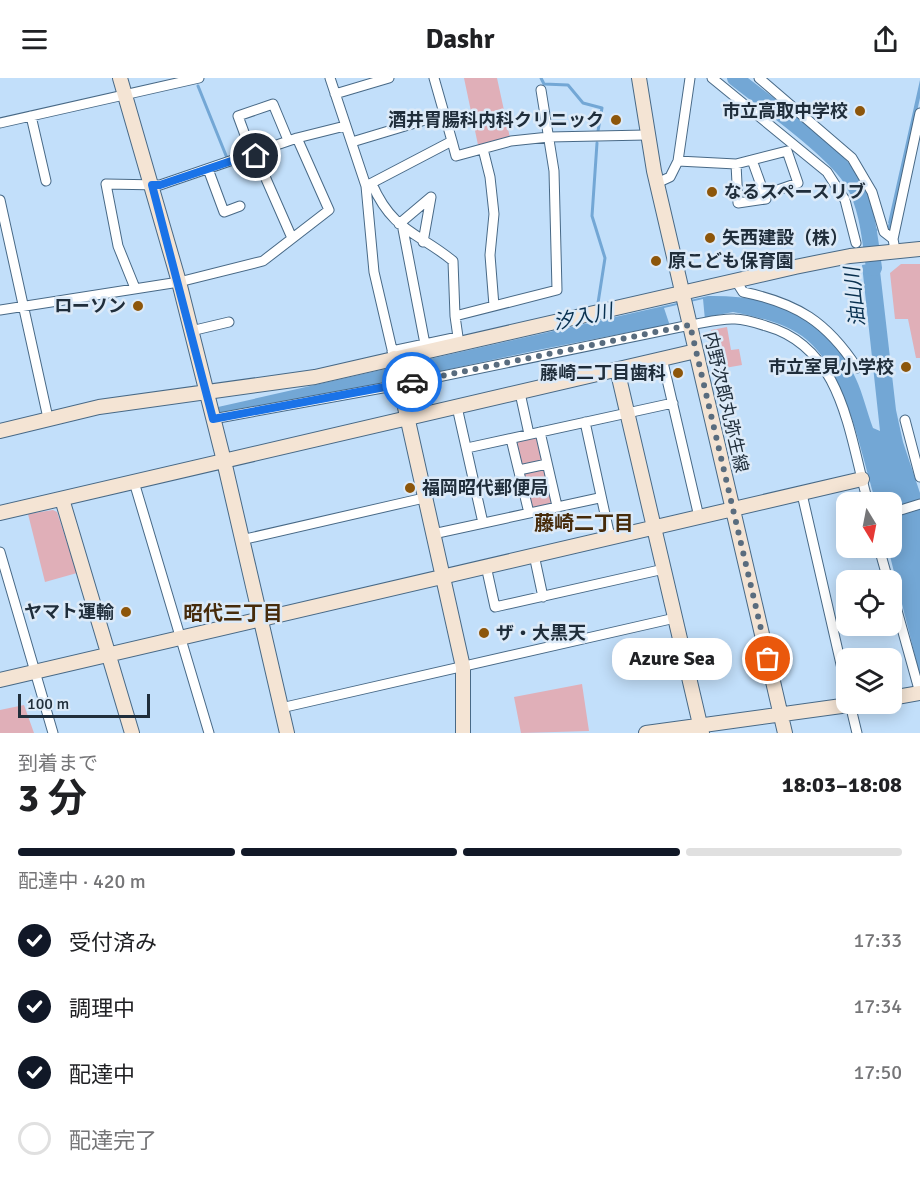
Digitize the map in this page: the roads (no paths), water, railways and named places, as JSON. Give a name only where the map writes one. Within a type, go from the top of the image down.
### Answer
[{"type":"street","points":[[120,78],[179,282],[224,460],[240,540],[287,733]]},
{"type":"street","points":[[0,123],[199,78]]},
{"type":"street","points":[[330,78],[345,126],[369,185],[401,226],[453,261],[458,337],[424,344],[394,360]]},
{"type":"street","points":[[335,94],[389,78]]},
{"type":"street","points":[[434,78],[456,156],[511,141],[549,137],[646,135]]},
{"type":"street","name":"内野次郎丸弥生線","points":[[639,78],[646,135],[785,733]]},
{"type":"street","points":[[657,183],[669,177],[678,161],[690,78]]},
{"type":"street","points":[[712,78],[826,172],[845,200],[857,249]]},
{"type":"street","points":[[764,80],[852,158],[872,192],[891,247]]},
{"type":"street","points":[[455,316],[556,290],[554,171],[542,90]]},
{"type":"street","points":[[0,310],[179,282],[263,261],[329,210],[273,104],[238,116],[252,154],[256,156],[292,238]]},
{"type":"street","points":[[891,247],[920,113]]},
{"type":"street","points":[[352,142],[445,114]]},
{"type":"street","points":[[32,116],[46,181]]},
{"type":"street","points":[[135,288],[118,246],[106,184],[160,185],[292,139],[345,126]]},
{"type":"street","points":[[369,185],[452,141]]},
{"type":"street","points":[[483,149],[490,177],[494,214],[490,255],[494,306]]},
{"type":"street","points":[[678,161],[736,164],[787,151],[798,183],[766,194]]},
{"type":"street","points":[[736,164],[738,203],[766,199],[752,160]]},
{"type":"street","points":[[208,169],[224,212],[240,206]]},
{"type":"street","points":[[369,185],[374,272],[463,667],[463,733]]},
{"type":"street","points":[[401,226],[431,197],[423,242]]},
{"type":"street","points":[[0,200],[48,418]]},
{"type":"street","points":[[401,226],[424,344]]},
{"type":"street","points":[[0,431],[99,407],[207,394],[315,377],[736,281],[857,249],[891,247],[920,249]]},
{"type":"street","points":[[736,281],[743,292],[787,303],[811,316],[839,344],[857,368]]},
{"type":"street","points":[[213,419],[399,385],[690,325],[735,319],[755,322],[790,335],[814,354],[836,388],[865,492]]},
{"type":"street","points":[[191,331],[229,322]]},
{"type":"street","points":[[0,513],[696,351]]},
{"type":"street","points":[[662,358],[699,517]]},
{"type":"street","points":[[617,369],[702,729]]},
{"type":"street","points":[[520,393],[529,434]]},
{"type":"street","points":[[467,448],[673,404]]},
{"type":"street","points":[[457,407],[483,523]]},
{"type":"street","points":[[905,420],[920,477]]},
{"type":"street","points":[[585,422],[610,537]]},
{"type":"street","points":[[540,432],[557,506]]},
{"type":"street","points":[[511,439],[529,513]]},
{"type":"street","points":[[519,470],[547,464]]},
{"type":"street","points":[[0,680],[862,479]]},
{"type":"street","points":[[134,482],[209,733]]},
{"type":"street","points":[[802,494],[837,648]]},
{"type":"street","points":[[240,540],[424,498]]},
{"type":"street","points":[[433,534],[600,498]]},
{"type":"street","points":[[62,499],[132,733]]},
{"type":"street","points":[[902,510],[920,504]]},
{"type":"street","points":[[0,552],[3,573],[53,733]]},
{"type":"street","points":[[534,555],[543,597]]},
{"type":"street","points":[[486,566],[495,607],[664,569]]},
{"type":"street","points":[[281,708],[675,618]]},
{"type":"street","points":[[902,628],[920,693],[902,696]]},
{"type":"street","points":[[646,733],[702,729],[780,713],[836,706]]},
{"type":"street","points":[[854,714],[857,733]]},
{"type":"water","points":[[920,80],[920,98],[893,222],[888,223]]},
{"type":"water","points":[[879,262],[896,410],[903,442],[920,493],[920,676],[902,604],[902,570],[894,570],[890,558],[902,558],[902,492],[873,492],[850,413],[830,369],[802,336],[778,324],[733,312],[538,350],[386,383],[220,413],[218,407],[708,296],[755,300],[776,305],[814,324],[844,357],[861,391],[873,428],[880,431],[862,265]]},
{"type":"waterway","points":[[541,78],[544,84],[568,85],[583,103],[602,108],[598,131]]},
{"type":"waterway","name":"油山川","points":[[735,78],[816,142],[853,182],[868,224],[874,268]]},
{"type":"waterway","points":[[198,86],[227,158]]},
{"type":"waterway","name":"汐入川","points":[[597,143],[592,216],[605,258],[598,303]]},
{"type":"waterway","points":[[889,228],[891,220]]},
{"type":"waterway","points":[[868,232],[876,230]]},
{"type":"place","name":"市立高取中学校","points":[[860,111]]},
{"type":"place","name":"酒井胃腸科内科クリニック","points":[[616,120]]},
{"type":"place","name":"なるスペースリブ","points":[[712,192]]},
{"type":"place","name":"矢西建設（株）","points":[[710,238]]},
{"type":"place","name":"原こども保育園","points":[[656,261]]},
{"type":"place","name":"ローソン","points":[[138,306]]},
{"type":"place","name":"市立室見小学校","points":[[906,367]]},
{"type":"place","name":"藤崎二丁目歯科","points":[[678,373]]},
{"type":"place","name":"福岡昭代郵便局","points":[[410,488]]},
{"type":"place","name":"ヤマト運輸","points":[[126,612]]},
{"type":"place","name":"ザ・大黒天","points":[[484,633]]},
{"type":"place","name":"Azure Sea","points":[[768,659]]},
{"type":"district","name":"藤崎二丁目","points":[[584,523]]},
{"type":"district","name":"昭代三丁目","points":[[233,613]]}]
